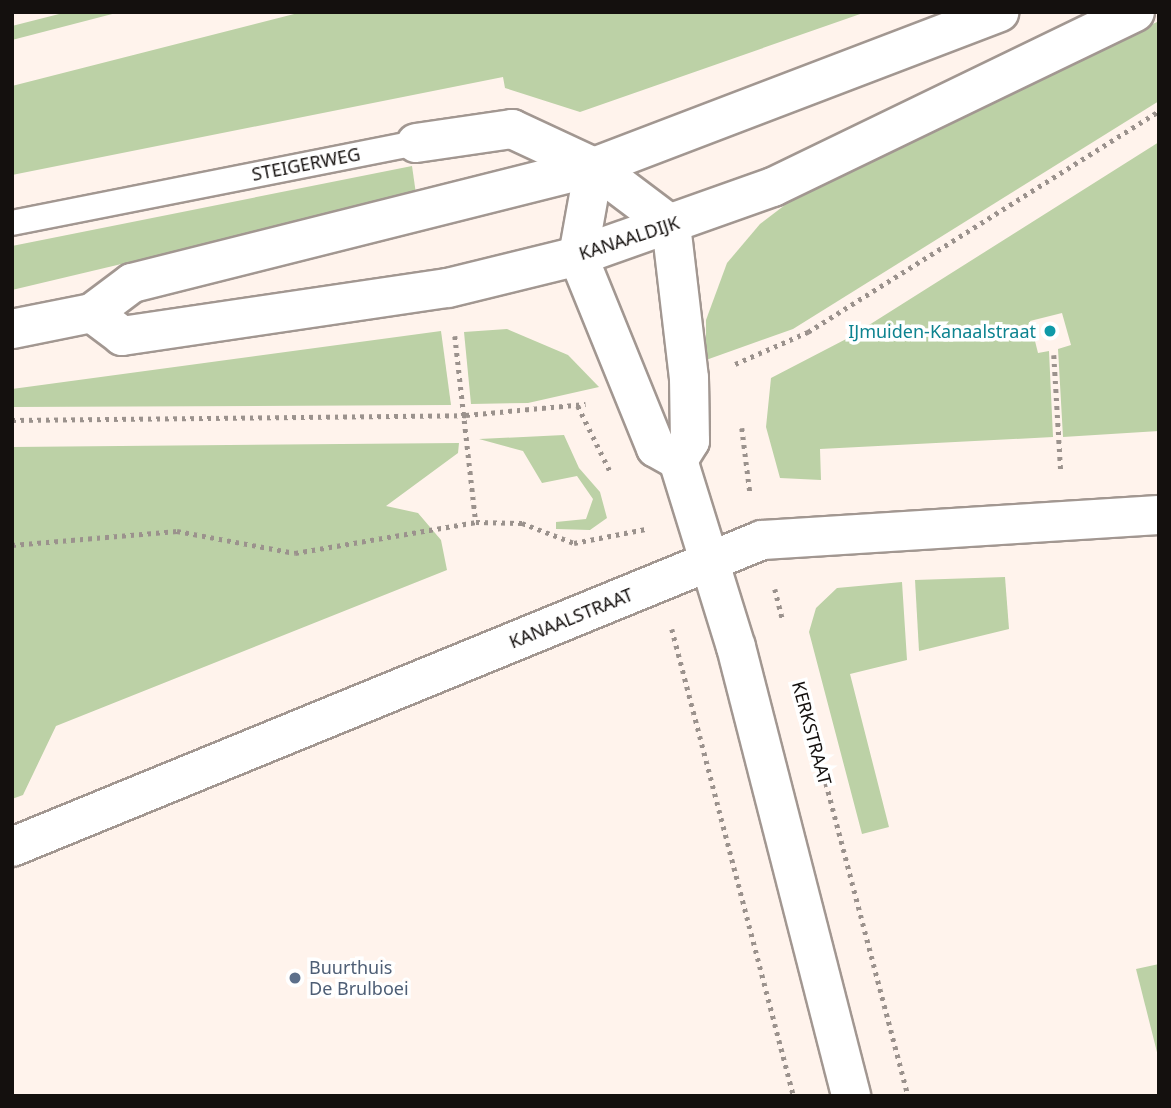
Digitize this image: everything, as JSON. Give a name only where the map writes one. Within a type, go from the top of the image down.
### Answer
[{"type":"street","points":[[12,329],[92,313],[132,283],[594,167],[999,12]]},
{"type":"street","name":"KANAALDIJK","points":[[92,313],[122,336],[448,288],[578,256],[773,187],[1135,12]]},
{"type":"street","name":"STEIGERWEG","points":[[416,143],[512,129],[594,167]]},
{"type":"street","points":[[594,167],[671,225],[690,378],[690,441],[678,460]]},
{"type":"street","points":[[594,167],[578,256],[630,393],[656,448],[678,460],[708,560],[851,1096]]},
{"type":"street","name":"KANAALSTRAAT","points":[[12,847],[762,540],[1159,515]]},
{"type":"lane","name":"STEIGERWEG","points":[[12,223],[416,143]]},
{"type":"path","points":[[690,378],[808,332],[1159,111]]},
{"type":"path","points":[[1054,355],[1063,519]]},
{"type":"path","points":[[12,420],[466,415],[578,406],[630,393]]},
{"type":"path","points":[[578,406],[614,475]]},
{"type":"path","points":[[466,415],[476,522]]},
{"type":"path","points":[[740,415],[762,540],[786,633]]},
{"type":"path","points":[[643,520],[794,1096]]},
{"type":"path","points":[[12,545],[177,531],[295,553],[476,522],[522,523],[574,543],[646,529]]},
{"type":"path","name":"KERKSTRAAT","points":[[821,765],[908,1096]]},
{"type":"green space","points":[[67,12],[120,12],[12,40],[12,26]]},
{"type":"green space","points":[[302,12],[866,12],[580,112],[505,88],[503,77],[12,175],[12,86]]},
{"type":"green space","points":[[1159,21],[1159,101],[793,329],[706,360],[706,320],[727,263],[760,224],[802,192]]},
{"type":"green space","points":[[1159,142],[1159,431],[1063,437],[1058,349],[1071,345],[1062,313],[1030,321],[1038,353],[1049,351],[1053,437],[820,449],[821,480],[780,478],[766,427],[771,378],[850,337]]},
{"type":"green space","points":[[412,166],[416,194],[12,290],[12,246]]},
{"type":"green space","points":[[507,329],[568,355],[599,387],[528,403],[471,404],[464,332]]},
{"type":"green space","points":[[441,331],[451,405],[12,407],[12,389]]},
{"type":"green space","points":[[564,435],[579,468],[600,492],[607,518],[590,530],[556,529],[556,522],[586,519],[593,499],[577,476],[542,483],[523,451],[479,439]]},
{"type":"green space","points":[[459,443],[458,453],[386,506],[418,513],[441,540],[447,570],[56,726],[23,795],[12,799],[12,447]]},
{"type":"green space","points":[[1005,577],[1009,629],[919,651],[915,580]]},
{"type":"green space","points":[[902,582],[907,660],[850,674],[889,827],[862,834],[809,632],[816,608],[837,588]]},
{"type":"green space","points":[[1159,964],[1159,1060],[1136,969]]},
{"type":"place","name":"IJmuiden-Kanaalstraat","points":[[1050,331]]},
{"type":"place","name":"Buurthuis De Brulboei","points":[[295,978]]}]
